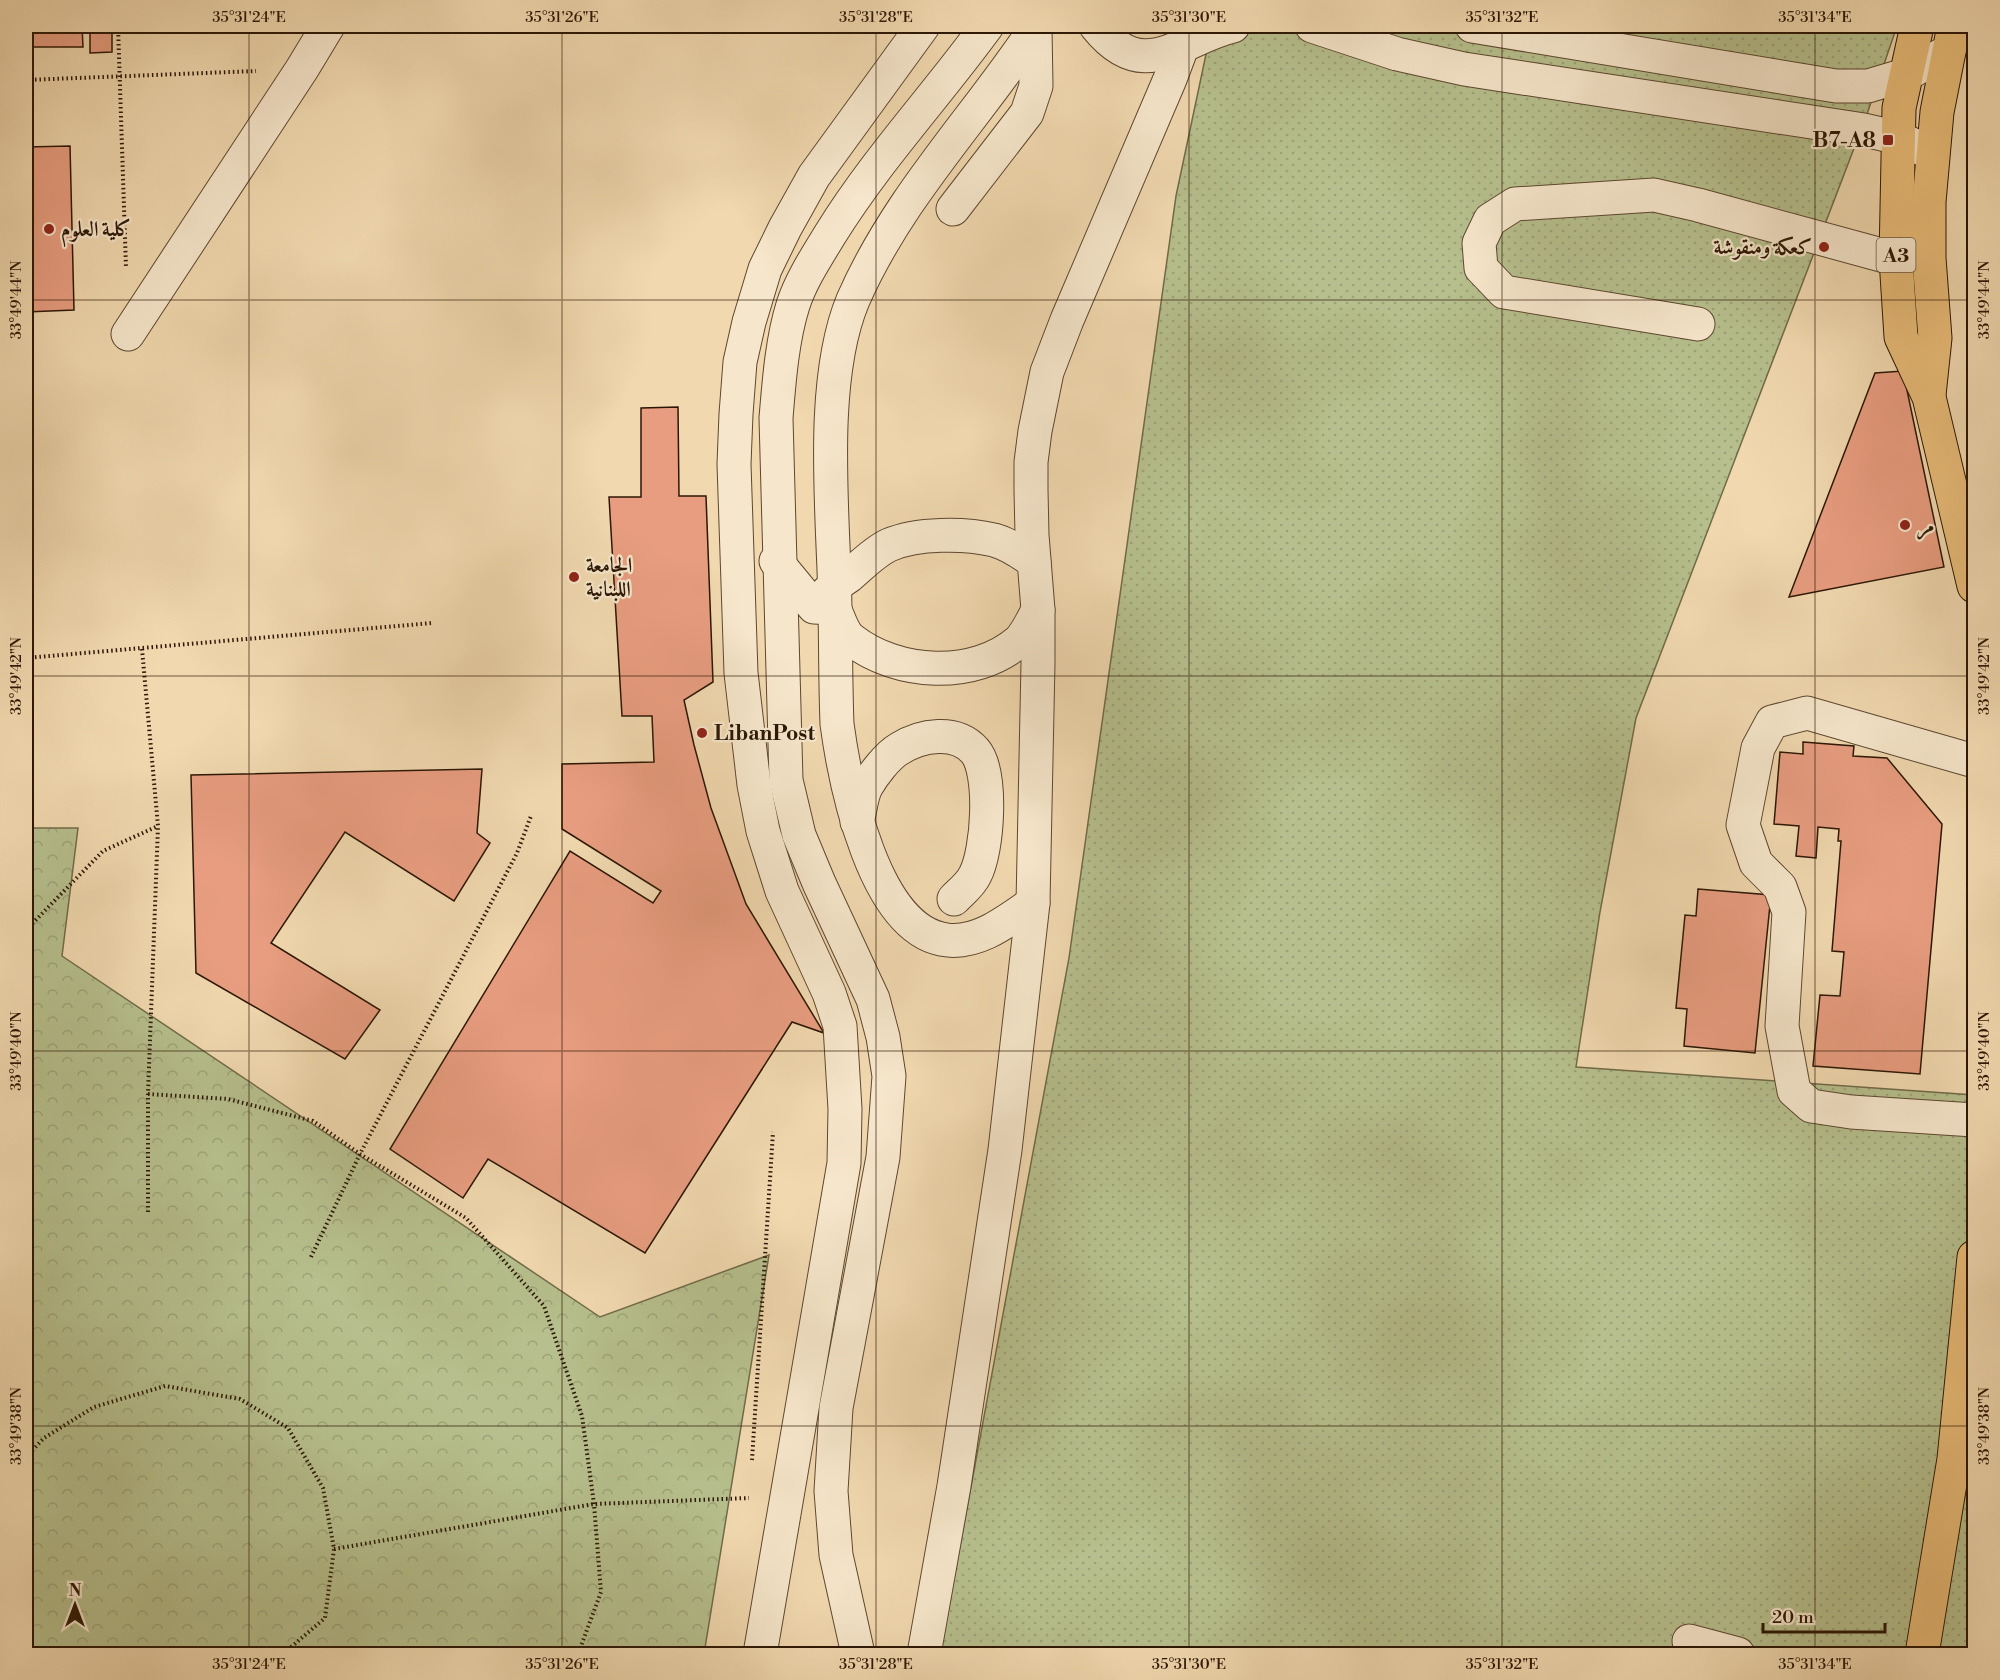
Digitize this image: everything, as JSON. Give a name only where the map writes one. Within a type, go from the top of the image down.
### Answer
[{"type":"highway","name":"A3","points":[[1917,26],[1899,108],[1896,259],[1901,338],[1929,397],[1974,586]]},
{"type":"highway","name":"A3","points":[[1929,397],[1935,338],[1929,258],[1932,154],[1937,112],[1952,38]]},
{"type":"highway","points":[[1922,1654],[1964,1459],[1974,1257]]},
{"type":"street","points":[[128,334],[328,26]]},
{"type":"street","points":[[759,1654],[844,1163],[845,1109],[840,1026],[829,993],[782,891],[763,831],[754,785],[741,673],[734,464],[740,362],[748,322],[765,269],[785,228],[814,176],[923,26]]},
{"type":"street","points":[[858,1654],[837,1555],[831,1491],[837,1408],[883,1157],[889,1076],[883,1036],[873,999],[799,835],[786,780],[776,418],[781,365],[793,305],[814,261],[845,211],[880,162],[987,26]]},
{"type":"street","points":[[1096,26],[1108,40],[1123,50],[1138,55],[1154,55],[1187,36],[1233,26]]},
{"type":"street","points":[[1312,26],[1397,54],[1464,69],[1864,130],[1899,138],[1932,154]]},
{"type":"street","points":[[1472,26],[1836,86],[1868,86],[1905,75],[1952,38]]},
{"type":"street","points":[[953,209],[1027,112],[1036,86],[1036,27]]},
{"type":"street","points":[[1033,903],[993,930],[968,939],[948,941],[928,936],[907,920],[891,897],[864,844],[842,763],[827,600],[833,403],[839,348],[852,302],[896,217],[1036,27]]},
{"type":"street","points":[[924,1654],[952,1498],[1005,1150],[1033,903],[1038,610],[1031,462],[1039,404],[1047,372],[1067,320],[1187,36]]},
{"type":"street","points":[[1698,324],[1504,292],[1481,268],[1479,243],[1490,220],[1515,204],[1654,195],[1896,259]]},
{"type":"street","points":[[737,516],[780,565],[827,600],[849,639],[895,663],[928,668],[980,662],[1004,651],[1021,639],[1038,610]]},
{"type":"street","points":[[743,692],[782,639],[827,600],[866,560],[889,546],[916,539],[948,535],[995,541],[1015,549],[1034,562]]},
{"type":"street","points":[[1974,761],[1807,713],[1772,722],[1758,748],[1743,825],[1756,863],[1780,887],[1789,912],[1782,1026],[1794,1091],[1811,1106],[1851,1112],[1974,1120]]},
{"type":"street","points":[[857,822],[865,789],[897,750],[928,736],[963,741],[976,752],[982,766],[986,793],[986,828],[982,856],[975,877],[954,899]]},
{"type":"street","points":[[1689,1641],[1738,1654]]},
{"type":"path","points":[[118,26],[126,276]]},
{"type":"path","points":[[26,80],[302,69]]},
{"type":"path","points":[[26,658],[432,622]]},
{"type":"path","points":[[142,649],[158,826],[148,1094],[148,1213]]},
{"type":"path","points":[[310,1257],[360,1154],[517,853],[531,816]]},
{"type":"path","points":[[26,930],[103,852],[158,826]]},
{"type":"path","points":[[148,1094],[228,1099],[313,1121],[360,1154],[466,1218],[544,1306],[582,1416],[594,1504],[601,1592],[578,1654]]},
{"type":"path","points":[[752,1462],[773,1132]]},
{"type":"path","points":[[26,1457],[44,1438],[93,1407],[165,1386],[240,1399],[288,1428],[323,1488],[334,1549],[325,1618],[283,1654]]},
{"type":"path","points":[[334,1549],[594,1504],[750,1498],[748,1509]]},
{"type":"green space","points":[[1212,26],[1897,26],[1866,117],[1636,718],[1600,912],[1576,1067],[1974,1095],[1974,1654],[940,1654],[1069,958],[1176,196]]},
{"type":"green space","points":[[26,828],[78,828],[62,956],[600,1317],[769,1255],[704,1654],[26,1654]]},
{"type":"building","points":[[26,26],[82,26],[83,47],[26,47]]},
{"type":"building","points":[[90,26],[112,26],[112,52],[90,53]]},
{"type":"building","name":"كلية العلوم","points":[[70,146],[74,310],[26,312],[26,147]]},
{"type":"building","points":[[1903,371],[1944,567],[1789,597],[1875,373]]},
{"type":"building","points":[[678,407],[679,496],[706,496],[713,682],[684,700],[694,745],[711,808],[746,904],[824,1033],[792,1022],[645,1253],[488,1159],[463,1198],[390,1149],[570,851],[653,903],[661,891],[562,829],[562,764],[654,762],[652,716],[622,716],[609,497],[641,497],[641,408]]},
{"type":"building","points":[[1803,742],[1854,746],[1853,756],[1887,758],[1942,824],[1920,1074],[1813,1066],[1820,995],[1840,996],[1844,952],[1832,951],[1841,841],[1838,841],[1839,829],[1818,827],[1816,858],[1796,856],[1799,826],[1774,824],[1780,752],[1803,754]]},
{"type":"building","points":[[482,769],[477,833],[490,843],[454,901],[345,832],[271,943],[380,1010],[345,1059],[196,973],[191,775]]},
{"type":"building","points":[[1698,889],[1771,895],[1755,1053],[1684,1046],[1687,1009],[1676,1008],[1685,915],[1696,916]]},
{"type":"place","name":"B7-A8","points":[[1888,140]]},
{"type":"place","name":"كلية العلوم","points":[[49,229]]},
{"type":"place","name":"كعكة ومنقوشة","points":[[1824,247]]},
{"type":"place","name":"مر","points":[[1905,525]]},
{"type":"place","name":"الجامعة اللبنانية","points":[[574,577]]},
{"type":"place","name":"LibanPost","points":[[702,733]]}]
